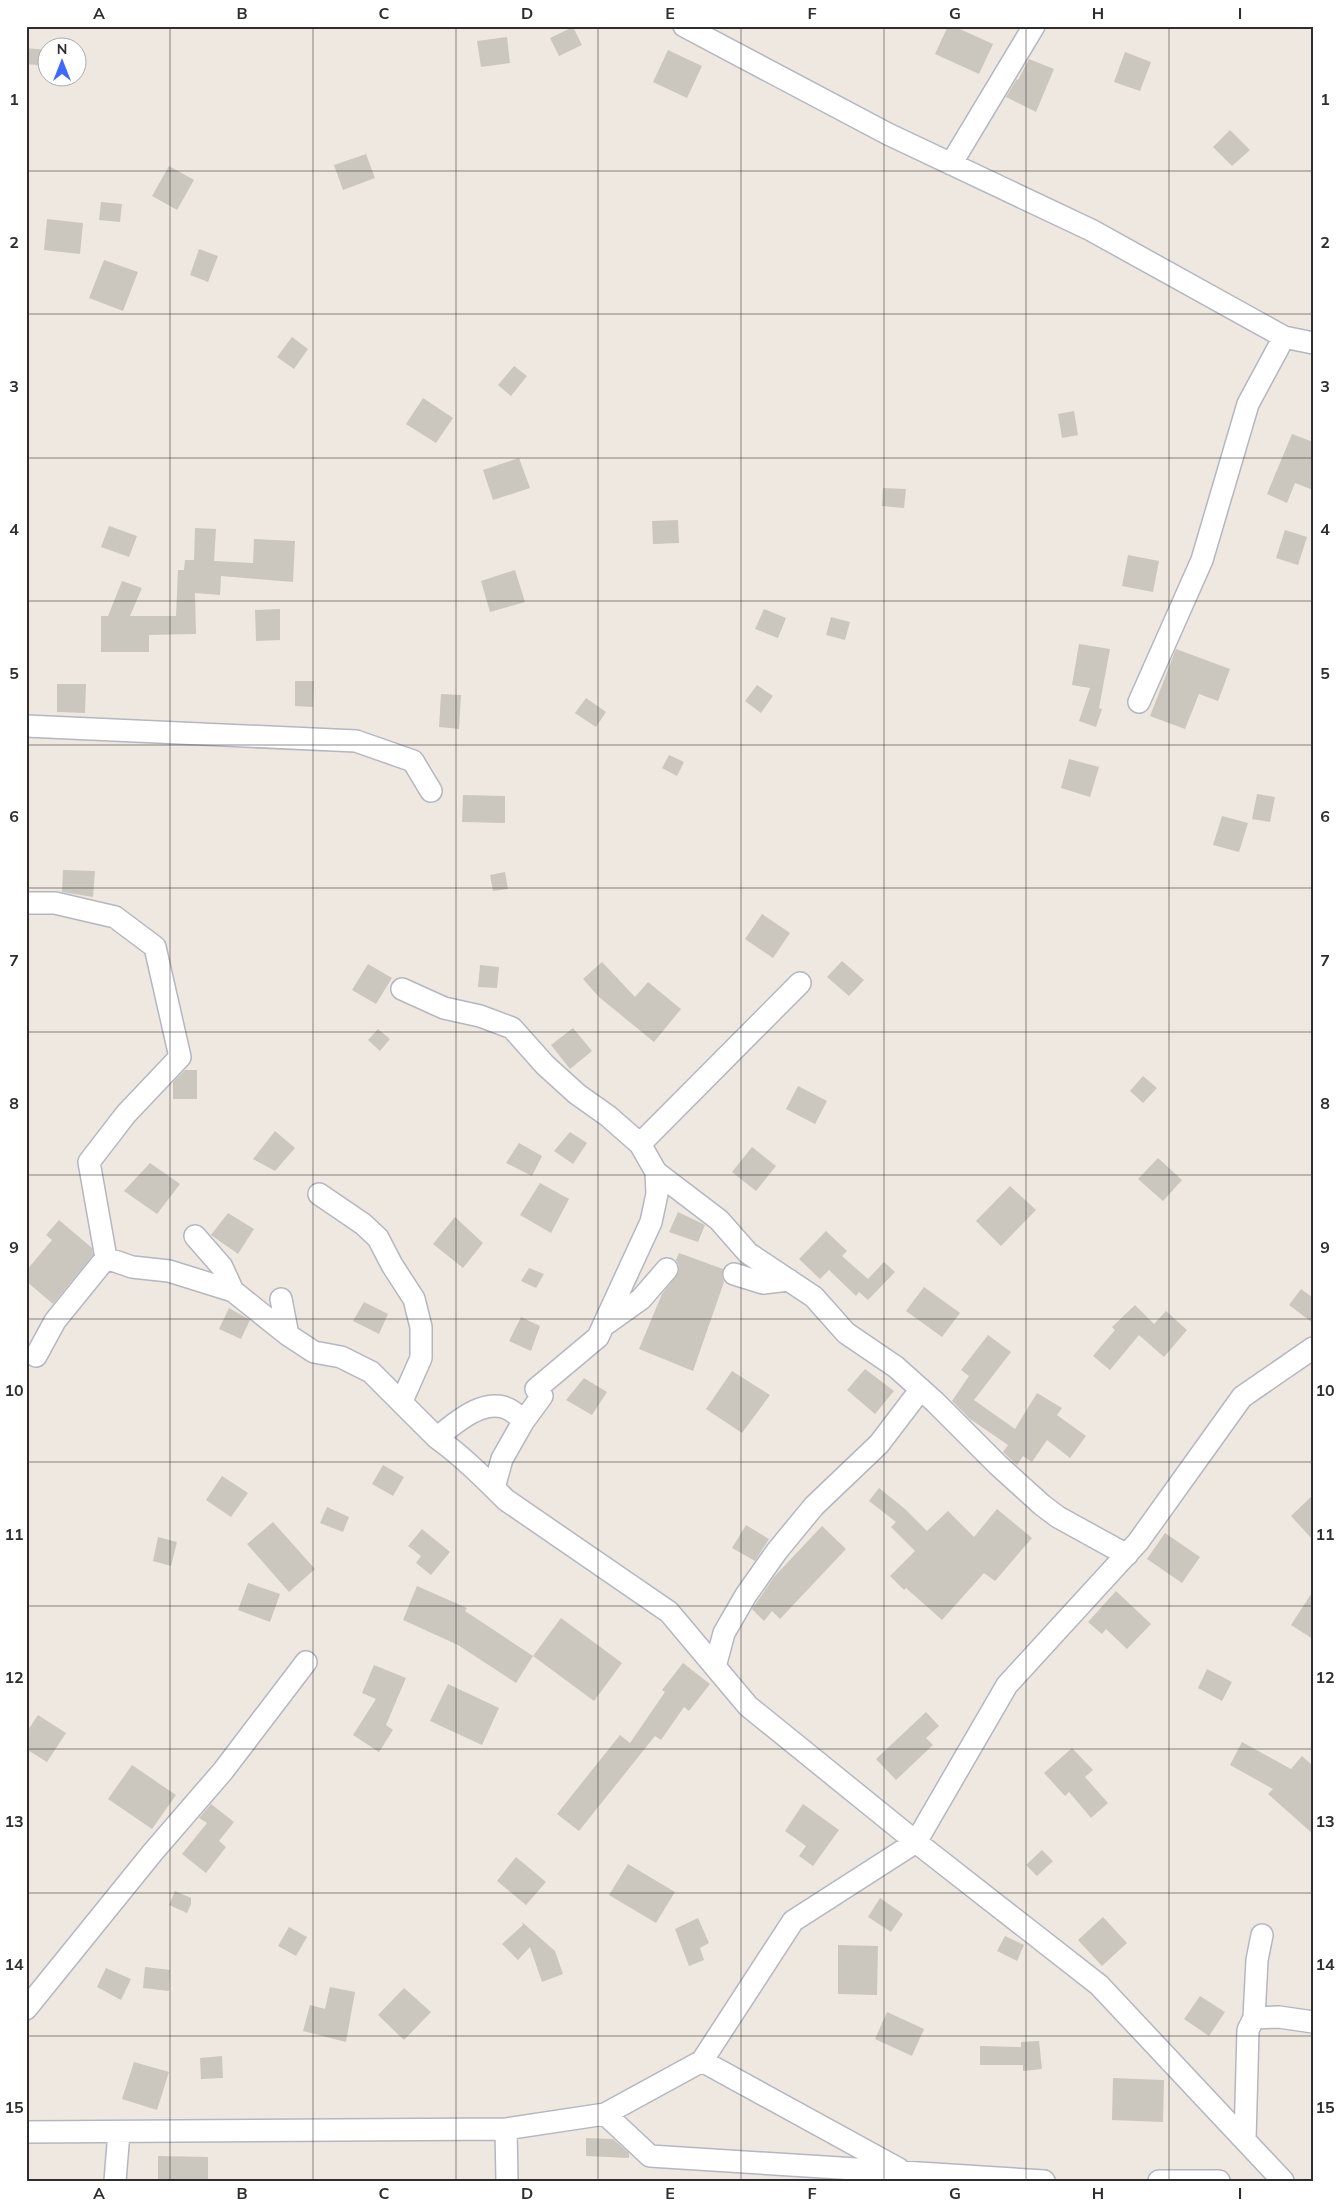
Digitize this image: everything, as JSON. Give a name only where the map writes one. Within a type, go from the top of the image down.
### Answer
[{"type":"street","points":[[684,26],[888,134],[1091,230],[1284,337],[1313,343]]},
{"type":"street","points":[[951,164],[1034,26]]},
{"type":"street","points":[[1139,702],[1202,560],[1248,404],[1284,337]]},
{"type":"street","points":[[26,726],[356,741],[413,760],[431,791]]},
{"type":"street","points":[[26,903],[56,903],[115,917],[155,947],[180,1057],[126,1114],[89,1162],[106,1258],[55,1321],[36,1356]]},
{"type":"street","points":[[640,1144],[800,983]]},
{"type":"street","points":[[402,989],[444,1008],[480,1016],[512,1028],[545,1065],[577,1094],[608,1116],[640,1144],[656,1172],[720,1220],[748,1253],[814,1296],[846,1333],[896,1367],[998,1465],[1050,1511],[1127,1555]]},
{"type":"street","points":[[494,1488],[502,1458],[523,1422],[542,1396],[536,1389],[598,1337],[651,1222],[657,1194],[656,1172]]},
{"type":"street","points":[[318,1194],[363,1224],[378,1238],[414,1299],[421,1327],[421,1358],[402,1401]]},
{"type":"street","points":[[195,1236],[222,1266],[233,1291]]},
{"type":"street","points":[[106,1258],[132,1266],[168,1271],[233,1291],[288,1335],[314,1352],[341,1357],[371,1372],[437,1438],[456,1452],[506,1500],[668,1612],[748,1706],[916,1842],[1099,1985],[1284,2181]]},
{"type":"street","points":[[604,1325],[641,1299],[667,1269]]},
{"type":"street","points":[[734,1274],[763,1283],[789,1280]]},
{"type":"street","points":[[281,1299],[288,1335]]},
{"type":"street","points":[[26,2132],[506,2129],[605,2114],[702,2060],[793,1921],[916,1842],[1007,1685],[1138,1542],[1242,1397],[1313,1348]]},
{"type":"street","points":[[715,1667],[724,1633],[746,1595],[777,1551],[814,1506],[879,1444],[921,1389]]},
{"type":"street","points":[[437,1438],[470,1412],[489,1406],[506,1406],[516,1412],[523,1422]]},
{"type":"street","points":[[26,2009],[147,1860],[223,1771],[306,1662]]},
{"type":"street","points":[[1245,2140],[1248,2030],[1254,2018],[1257,1960],[1262,1935]]},
{"type":"street","points":[[1254,2018],[1279,2017],[1313,2022]]},
{"type":"street","points":[[702,2060],[905,2172]]},
{"type":"street","points":[[605,2114],[650,2156],[1044,2181]]},
{"type":"street","points":[[506,2129],[508,2181]]},
{"type":"street","points":[[115,2181],[118,2132]]},
{"type":"street","points":[[1159,2181],[1219,2181]]},
{"type":"building","points":[[948,26],[953,26],[993,44],[979,74],[935,54]]},
{"type":"building","points":[[573,27],[582,45],[559,56],[550,38]]},
{"type":"building","points":[[507,37],[510,63],[481,67],[477,41]]},
{"type":"building","points":[[26,48],[38,49],[38,65],[26,64]]},
{"type":"building","points":[[668,50],[702,66],[687,98],[653,82]]},
{"type":"building","points":[[1125,52],[1151,62],[1140,91],[1114,82]]},
{"type":"building","points":[[1029,59],[1054,69],[1036,112],[1006,97]]},
{"type":"building","points":[[1230,130],[1250,150],[1232,166],[1213,147]]},
{"type":"building","points":[[366,154],[375,178],[343,190],[334,165]]},
{"type":"building","points":[[169,166],[194,180],[177,210],[152,196]]},
{"type":"building","points":[[101,202],[122,204],[120,222],[99,220]]},
{"type":"building","points":[[47,219],[83,223],[80,254],[44,250]]},
{"type":"building","points":[[199,249],[218,256],[208,282],[190,275]]},
{"type":"building","points":[[104,260],[138,272],[123,311],[89,298]]},
{"type":"building","points":[[292,337],[308,349],[294,369],[277,357]]},
{"type":"building","points":[[514,366],[527,376],[511,396],[498,385]]},
{"type":"building","points":[[423,398],[453,418],[436,443],[406,424]]},
{"type":"building","points":[[1074,411],[1078,435],[1062,438],[1058,414]]},
{"type":"building","points":[[1292,434],[1313,442],[1313,490],[1295,483],[1287,503],[1267,494]]},
{"type":"building","points":[[519,458],[530,488],[493,500],[483,470]]},
{"type":"building","points":[[883,488],[906,489],[904,508],[882,506]]},
{"type":"building","points":[[678,520],[679,543],[653,544],[652,521]]},
{"type":"building","points":[[109,526],[137,536],[129,557],[101,547]]},
{"type":"building","points":[[195,528],[216,529],[214,561],[253,563],[254,539],[295,541],[293,582],[221,576],[220,595],[195,593],[196,634],[149,635],[149,652],[101,652],[101,616],[108,616],[122,581],[142,588],[130,616],[176,616],[178,570],[184,570],[185,560],[194,560]]},
{"type":"building","points":[[1285,530],[1307,537],[1298,565],[1276,558]]},
{"type":"building","points":[[1128,555],[1159,561],[1153,592],[1122,586]]},
{"type":"building","points":[[515,570],[525,602],[490,612],[481,581]]},
{"type":"building","points":[[280,609],[280,640],[256,641],[255,610]]},
{"type":"building","points":[[764,609],[786,618],[778,638],[755,629]]},
{"type":"building","points":[[831,617],[850,622],[845,640],[826,635]]},
{"type":"building","points":[[1079,644],[1110,649],[1099,708],[1102,709],[1096,727],[1079,721],[1090,688],[1072,685]]},
{"type":"building","points":[[1176,649],[1230,669],[1218,701],[1199,694],[1185,729],[1150,716]]},
{"type":"building","points":[[295,681],[314,681],[313,707],[295,706]]},
{"type":"building","points":[[57,684],[86,684],[85,713],[57,712]]},
{"type":"building","points":[[757,685],[773,696],[761,713],[745,701]]},
{"type":"building","points":[[441,694],[461,695],[459,729],[439,727]]},
{"type":"building","points":[[586,698],[606,712],[596,727],[575,713]]},
{"type":"building","points":[[669,755],[684,762],[677,776],[662,768]]},
{"type":"building","points":[[1069,759],[1099,767],[1090,797],[1061,788]]},
{"type":"building","points":[[1257,794],[1275,797],[1270,822],[1252,819]]},
{"type":"building","points":[[463,795],[505,796],[505,823],[462,822]]},
{"type":"building","points":[[1222,816],[1248,823],[1239,852],[1213,845]]},
{"type":"building","points":[[63,870],[95,871],[93,897],[62,892]]},
{"type":"building","points":[[505,872],[508,889],[493,891],[490,875]]},
{"type":"building","points":[[762,914],[790,933],[773,958],[745,939]]},
{"type":"building","points":[[842,961],[864,980],[849,996],[827,977]]},
{"type":"building","points":[[602,962],[635,997],[648,982],[681,1009],[654,1042],[599,997],[583,979]]},
{"type":"building","points":[[368,964],[392,978],[376,1004],[352,990]]},
{"type":"building","points":[[480,965],[499,967],[497,988],[478,987]]},
{"type":"building","points":[[573,1028],[592,1051],[570,1069],[551,1045]]},
{"type":"building","points":[[378,1029],[390,1039],[380,1051],[368,1040]]},
{"type":"building","points":[[185,1070],[197,1070],[197,1099],[173,1099],[173,1082]]},
{"type":"building","points":[[1143,1076],[1157,1088],[1143,1103],[1130,1091]]},
{"type":"building","points":[[798,1086],[827,1101],[815,1124],[786,1109]]},
{"type":"building","points":[[275,1131],[295,1148],[275,1171],[253,1159]]},
{"type":"building","points":[[570,1132],[587,1143],[573,1164],[554,1151]]},
{"type":"building","points":[[519,1143],[542,1156],[532,1176],[506,1163]]},
{"type":"building","points":[[752,1147],[776,1166],[756,1191],[732,1172]]},
{"type":"building","points":[[1158,1158],[1182,1180],[1163,1201],[1138,1179]]},
{"type":"building","points":[[150,1163],[180,1184],[157,1214],[124,1191]]},
{"type":"building","points":[[540,1183],[569,1199],[551,1233],[520,1215]]},
{"type":"building","points":[[1010,1186],[1036,1210],[1001,1246],[976,1221]]},
{"type":"building","points":[[678,1212],[705,1225],[698,1242],[669,1232]]},
{"type":"building","points":[[228,1213],[254,1229],[238,1254],[211,1235]]},
{"type":"building","points":[[455,1217],[483,1243],[463,1268],[433,1244]]},
{"type":"building","points":[[59,1220],[92,1248],[93,1255],[53,1304],[26,1281],[26,1271],[52,1240],[46,1235]]},
{"type":"building","points":[[826,1231],[847,1251],[842,1256],[868,1279],[884,1262],[895,1272],[868,1300],[859,1292],[856,1296],[829,1270],[820,1279],[799,1259]]},
{"type":"building","points":[[679,1253],[723,1269],[722,1276],[724,1282],[693,1371],[639,1349],[662,1294],[679,1272],[679,1265],[676,1260]]},
{"type":"building","points":[[529,1268],[544,1274],[536,1288],[521,1281]]},
{"type":"building","points":[[924,1287],[960,1313],[942,1337],[906,1311]]},
{"type":"building","points":[[1301,1289],[1313,1298],[1313,1323],[1289,1305]]},
{"type":"building","points":[[364,1302],[388,1314],[379,1334],[353,1321]]},
{"type":"building","points":[[1135,1305],[1154,1324],[1166,1311],[1187,1330],[1164,1357],[1139,1335],[1110,1370],[1093,1356],[1115,1330],[1112,1327]]},
{"type":"building","points":[[229,1308],[250,1320],[241,1339],[219,1329]]},
{"type":"building","points":[[521,1317],[540,1326],[531,1351],[509,1341]]},
{"type":"building","points":[[988,1335],[1011,1352],[974,1400],[1015,1429],[1037,1393],[1062,1408],[1057,1415],[1086,1436],[1070,1458],[1047,1440],[1032,1462],[1023,1456],[1017,1465],[1003,1452],[1008,1445],[970,1419],[952,1401],[969,1376],[961,1370]]},
{"type":"building","points":[[865,1369],[894,1391],[875,1414],[847,1390]]},
{"type":"building","points":[[732,1371],[770,1395],[742,1433],[706,1409]]},
{"type":"building","points":[[584,1378],[607,1392],[592,1415],[566,1400]]},
{"type":"building","points":[[383,1465],[404,1477],[393,1496],[372,1484]]},
{"type":"building","points":[[222,1476],[248,1493],[231,1517],[206,1500]]},
{"type":"building","points":[[879,1488],[905,1509],[927,1531],[948,1511],[974,1537],[997,1509],[1032,1538],[995,1581],[984,1573],[942,1620],[906,1588],[904,1590],[890,1576],[915,1551],[891,1527],[896,1522],[869,1501]]},
{"type":"building","points":[[1313,1495],[1313,1540],[1291,1516]]},
{"type":"building","points":[[327,1507],[349,1517],[343,1532],[320,1523]]},
{"type":"building","points":[[273,1522],[315,1569],[289,1592],[247,1544]]},
{"type":"building","points":[[746,1525],[769,1539],[755,1561],[732,1548]]},
{"type":"building","points":[[822,1526],[846,1549],[780,1619],[772,1611],[764,1621],[752,1609],[774,1577]]},
{"type":"building","points":[[422,1529],[450,1552],[431,1575],[416,1563],[421,1556],[408,1546]]},
{"type":"building","points":[[1165,1533],[1200,1557],[1182,1583],[1147,1559]]},
{"type":"building","points":[[158,1537],[177,1542],[171,1566],[153,1561]]},
{"type":"building","points":[[248,1583],[280,1594],[270,1622],[238,1610]]},
{"type":"building","points":[[417,1586],[467,1608],[465,1611],[533,1656],[516,1683],[458,1645],[403,1620]]},
{"type":"building","points":[[1116,1591],[1151,1624],[1127,1649],[1106,1629],[1102,1634],[1088,1622]]},
{"type":"building","points":[[1313,1591],[1313,1639],[1291,1625]]},
{"type":"building","points":[[561,1618],[622,1663],[594,1701],[533,1656]]},
{"type":"building","points":[[683,1663],[710,1684],[689,1711],[684,1707],[661,1740],[655,1736],[579,1831],[557,1814],[620,1735],[630,1743],[665,1692],[662,1690]]},
{"type":"building","points":[[374,1665],[406,1678],[386,1725],[393,1730],[379,1752],[353,1735],[376,1699],[362,1693]]},
{"type":"building","points":[[1207,1669],[1232,1682],[1222,1701],[1198,1688]]},
{"type":"building","points":[[448,1684],[499,1708],[482,1745],[430,1721]]},
{"type":"building","points":[[926,1712],[939,1726],[926,1738],[933,1745],[896,1780],[876,1759]]},
{"type":"building","points":[[38,1715],[66,1733],[47,1762],[26,1749],[26,1733]]},
{"type":"building","points":[[1242,1742],[1291,1769],[1302,1756],[1313,1766],[1313,1834],[1268,1794],[1273,1789],[1230,1765]]},
{"type":"building","points":[[1072,1748],[1093,1770],[1085,1777],[1108,1803],[1091,1818],[1069,1792],[1065,1796],[1044,1773]]},
{"type":"building","points":[[132,1765],[176,1795],[152,1829],[108,1799]]},
{"type":"building","points":[[211,1804],[234,1822],[219,1841],[226,1847],[206,1873],[182,1854],[207,1823],[199,1818]]},
{"type":"building","points":[[803,1804],[839,1830],[813,1866],[799,1856],[806,1846],[785,1831]]},
{"type":"building","points":[[1042,1850],[1053,1861],[1037,1876],[1026,1865]]},
{"type":"building","points":[[516,1857],[546,1882],[526,1905],[497,1881]]},
{"type":"building","points":[[628,1864],[675,1892],[656,1923],[609,1895]]},
{"type":"building","points":[[175,1891],[191,1898],[191,1904],[187,1913],[169,1905]]},
{"type":"building","points":[[880,1898],[903,1914],[891,1932],[868,1917]]},
{"type":"building","points":[[1103,1917],[1127,1943],[1102,1966],[1078,1940]]},
{"type":"building","points":[[698,1918],[709,1943],[700,1948],[704,1960],[689,1966],[675,1929]]},
{"type":"building","points":[[522,1922],[555,1951],[563,1974],[542,1982],[530,1947],[518,1960],[502,1944],[523,1925]]},
{"type":"building","points":[[289,1927],[307,1937],[296,1956],[278,1946]]},
{"type":"building","points":[[1005,1936],[1024,1945],[1017,1961],[997,1951]]},
{"type":"building","points":[[838,1945],[878,1946],[877,1995],[838,1994]]},
{"type":"building","points":[[145,1967],[170,1970],[169,1991],[143,1988]]},
{"type":"building","points":[[106,1968],[131,1979],[121,2000],[97,1987]]},
{"type":"building","points":[[330,1987],[355,1992],[346,2042],[303,2031],[310,2005],[325,2009]]},
{"type":"building","points":[[404,1988],[431,2012],[404,2040],[378,2015]]},
{"type":"building","points":[[1200,1996],[1225,2012],[1209,2036],[1184,2019]]},
{"type":"building","points":[[887,2012],[924,2029],[912,2056],[875,2039]]},
{"type":"building","points":[[1039,2041],[1042,2069],[1023,2071],[1023,2065],[980,2065],[980,2046],[1021,2047],[1021,2042]]},
{"type":"building","points":[[222,2056],[223,2078],[201,2079],[200,2058]]},
{"type":"building","points":[[134,2062],[169,2072],[157,2110],[122,2099]]},
{"type":"building","points":[[1113,2078],[1164,2080],[1163,2122],[1112,2120]]},
{"type":"building","points":[[586,2138],[613,2139],[629,2153],[629,2158],[586,2156]]},
{"type":"building","points":[[158,2156],[208,2157],[208,2181],[158,2181]]}]
